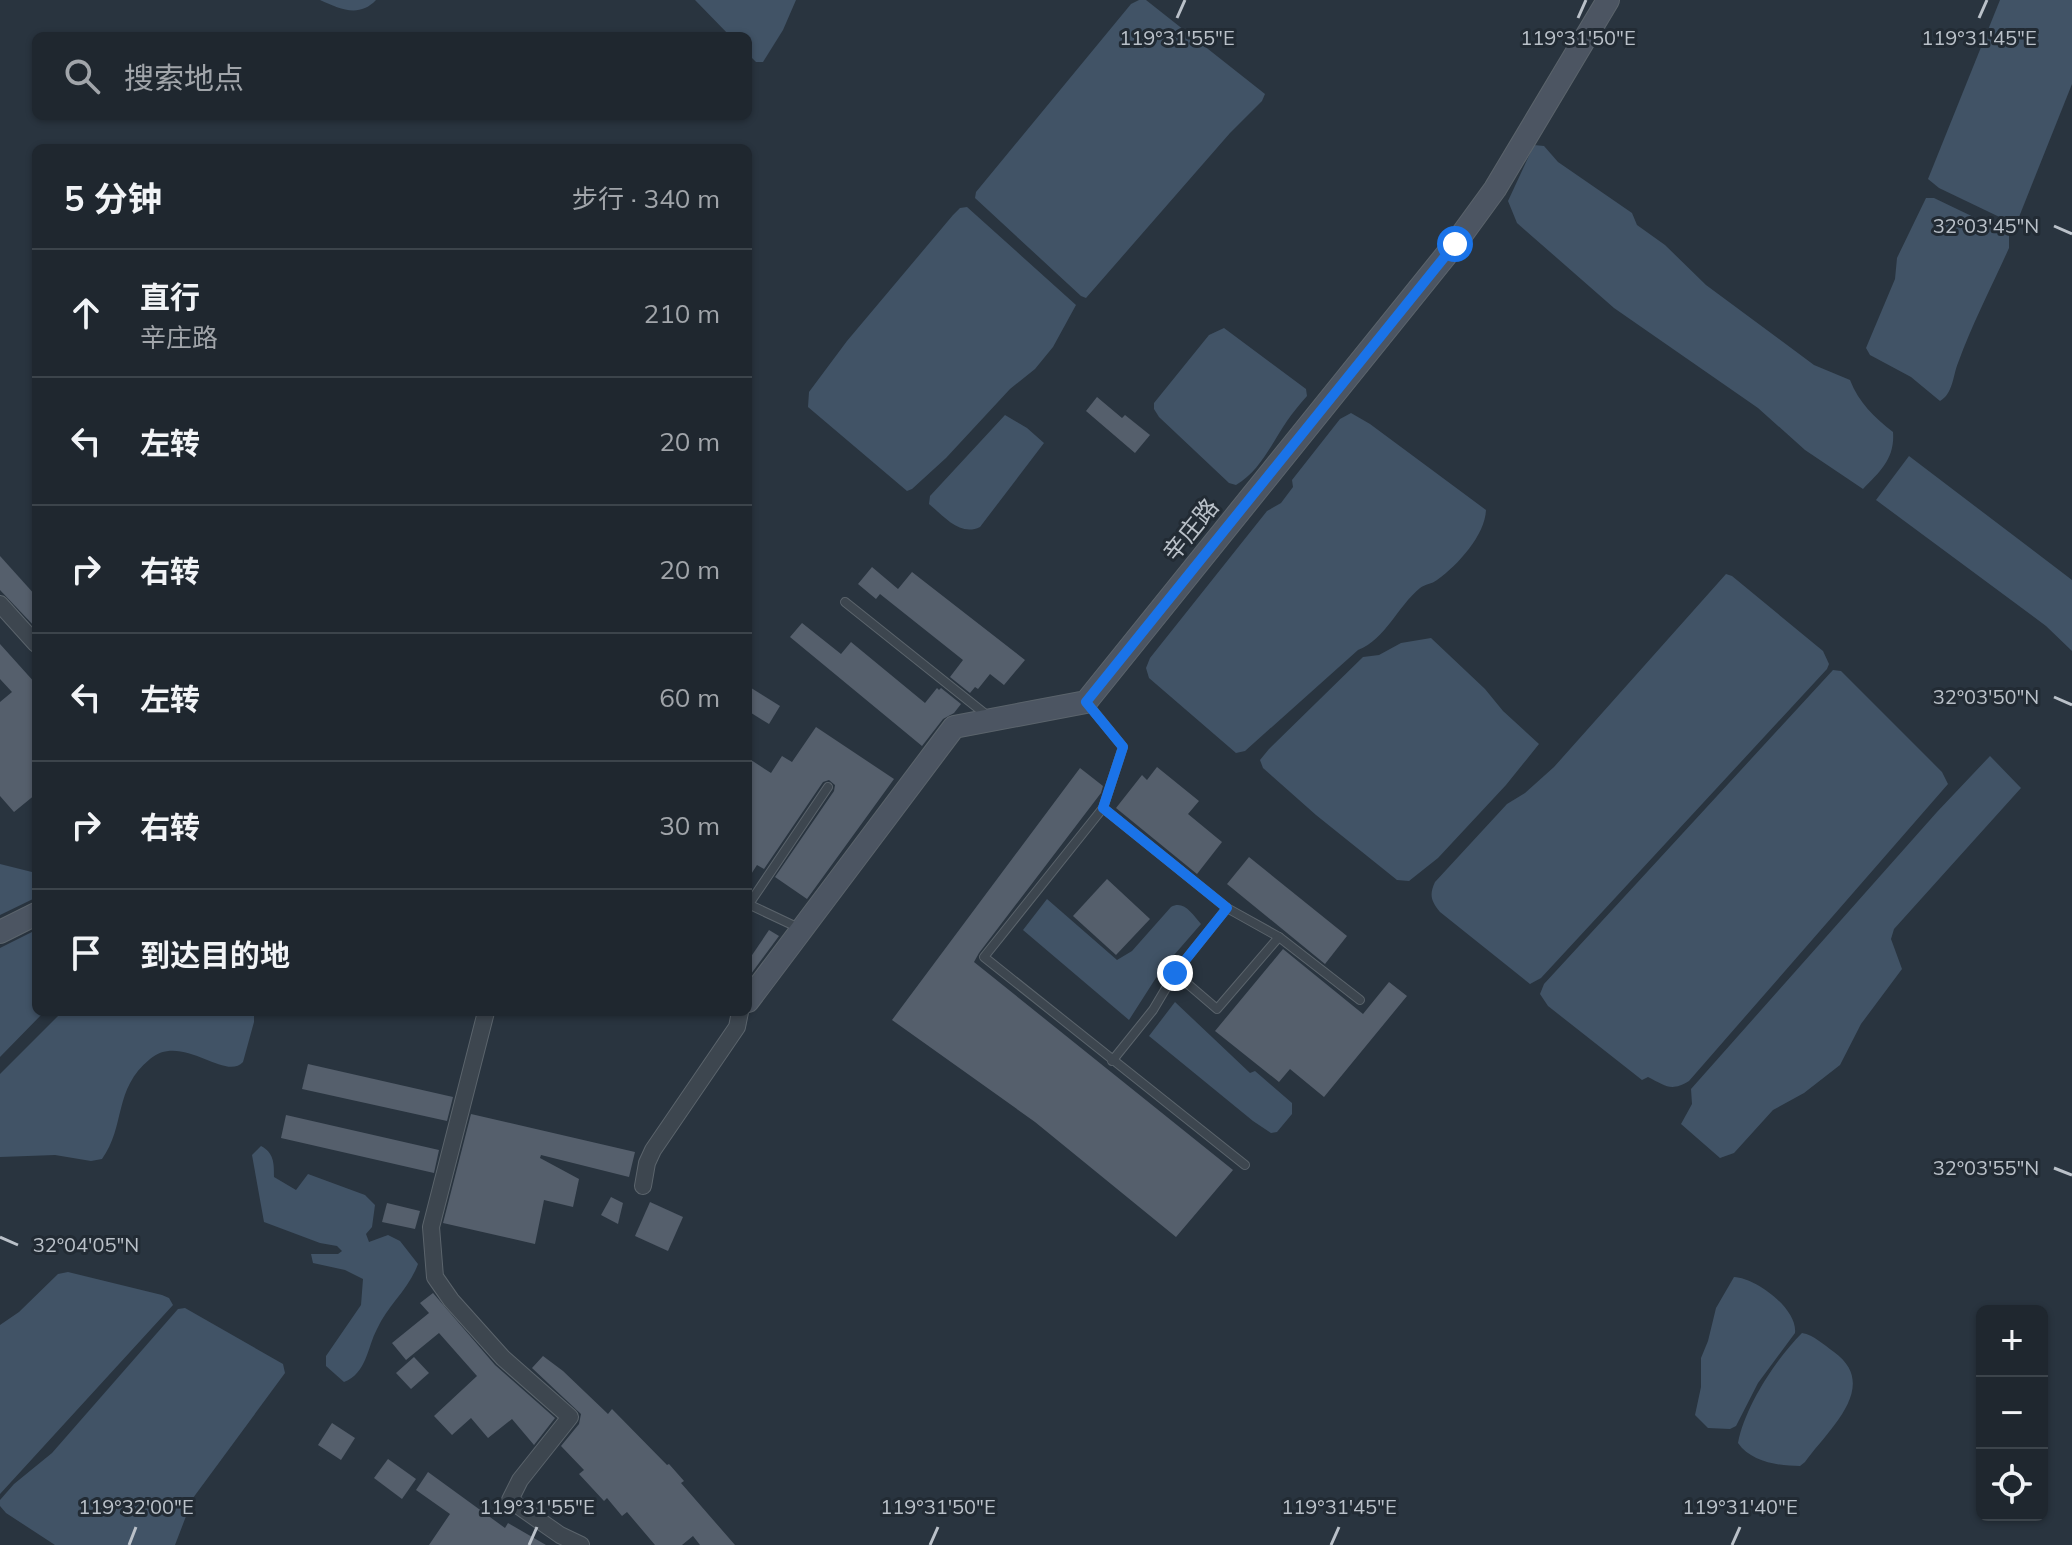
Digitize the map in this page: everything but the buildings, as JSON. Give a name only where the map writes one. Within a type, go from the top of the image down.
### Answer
[{"type":"street","name":"辛庄路","points":[[1086,702],[1455,244],[1495,189],[1608,0]]},
{"type":"street","points":[[0,604],[32,640]]},
{"type":"street","points":[[752,996],[954,727],[1086,702]]},
{"type":"street","points":[[0,932],[32,916]]},
{"type":"street","points":[[485,1016],[431,1227],[435,1277],[451,1300],[503,1358],[570,1417],[520,1480],[510,1500],[560,1535],[581,1545]]},
{"type":"street","points":[[643,1186],[653,1150],[737,1027],[739,1016]]},
{"type":"lane","points":[[845,602],[993,720]]},
{"type":"lane","points":[[1086,702],[1123,747],[1103,808],[984,957],[1245,1165]]},
{"type":"lane","points":[[752,898],[828,787]]},
{"type":"lane","points":[[1103,808],[1227,908],[1279,937],[1360,1000]]},
{"type":"lane","points":[[752,906],[802,929]]},
{"type":"lane","points":[[1112,1061],[1153,1010],[1175,973],[1227,908]]},
{"type":"lane","points":[[1175,973],[1217,1009],[1279,937]]},
{"type":"water","points":[[320,0],[376,0],[363,9],[349,10]]},
{"type":"water","points":[[695,0],[796,0],[783,30],[763,62],[752,58],[752,32],[726,32]]},
{"type":"water","points":[[1146,0],[1265,94],[1086,298],[975,198],[976,192],[1131,4]]},
{"type":"water","points":[[2000,0],[2072,0],[2072,84],[2017,222],[2012,223],[1939,188],[1928,179]]},
{"type":"water","points":[[1534,145],[1544,146],[1558,162],[1632,213],[1637,225],[1665,245],[1706,285],[1814,365],[1850,380],[1868,409],[1893,432],[1889,457],[1863,489],[1805,450],[1758,408],[1614,308],[1517,223],[1508,201]]},
{"type":"water","points":[[1926,198],[1934,198],[2009,234],[2009,248],[1969,334],[1950,389],[1940,401],[1911,377],[1870,355],[1866,348],[1895,279],[1897,258]]},
{"type":"water","points":[[967,207],[1076,305],[1053,347],[1035,369],[1010,389],[946,458],[907,491],[808,407],[809,392],[847,341],[953,215],[960,208]]},
{"type":"water","points":[[1224,328],[1306,389],[1307,396],[1259,464],[1236,485],[1229,483],[1154,409],[1154,403],[1209,335]]},
{"type":"water","points":[[1351,413],[1486,510],[1481,529],[1469,549],[1453,566],[1435,581],[1420,588],[1384,631],[1358,650],[1245,751],[1236,753],[1149,678],[1146,668],[1150,658],[1267,511],[1281,503],[1293,487],[1292,480],[1340,419]]},
{"type":"water","points":[[1005,415],[1044,443],[980,527],[959,527],[929,504],[930,496]]},
{"type":"water","points":[[1909,456],[2072,580],[2072,651],[2046,626],[1876,500]]},
{"type":"water","points":[[1726,574],[1823,651],[1829,664],[1827,669],[1541,978],[1530,984],[1440,912],[1432,898],[1435,882],[1507,804],[1525,793],[1554,767]]},
{"type":"water","points":[[1431,638],[1539,744],[1506,785],[1438,858],[1409,881],[1397,880],[1316,815],[1263,768],[1260,760],[1363,657],[1379,655],[1401,643]]},
{"type":"water","points":[[1833,670],[1841,671],[1942,772],[1948,784],[1689,1081],[1673,1087],[1648,1077],[1642,1080],[1548,1006],[1540,994],[1544,984]]},
{"type":"water","points":[[1990,756],[2021,788],[1894,929],[1891,939],[1902,969],[1861,1024],[1840,1065],[1804,1093],[1773,1110],[1734,1153],[1720,1158],[1681,1124],[1692,1104],[1691,1089]]},
{"type":"water","points":[[0,864],[32,872],[32,899],[0,915]]},
{"type":"water","points":[[1047,899],[1117,960],[1132,951],[1171,907],[1184,907],[1201,924],[1161,970],[1129,1020],[1023,930]]},
{"type":"water","points":[[32,932],[32,1016],[40,1016],[0,1057],[0,948]]},
{"type":"water","points":[[1175,1002],[1250,1073],[1255,1071],[1292,1103],[1292,1114],[1277,1132],[1271,1133],[1253,1121],[1149,1036]]},
{"type":"water","points":[[58,1016],[254,1016],[243,1062],[235,1067],[176,1051],[162,1052],[150,1059],[130,1083],[114,1134],[102,1159],[91,1161],[55,1155],[0,1157],[0,1074]]},
{"type":"water","points":[[261,1146],[272,1159],[274,1177],[296,1190],[308,1174],[365,1195],[375,1205],[372,1227],[366,1234],[369,1242],[388,1235],[400,1241],[418,1264],[382,1320],[362,1366],[344,1382],[326,1366],[326,1356],[361,1305],[363,1279],[345,1270],[313,1263],[311,1254],[338,1254],[342,1251],[337,1246],[320,1243],[264,1222],[252,1155]]},
{"type":"water","points":[[68,1272],[162,1295],[169,1298],[173,1305],[0,1494],[0,1325],[19,1312],[58,1274]]},
{"type":"water","points":[[1734,1277],[1753,1283],[1774,1296],[1790,1314],[1795,1333],[1758,1383],[1736,1426],[1730,1429],[1708,1428],[1695,1415],[1701,1387],[1701,1358],[1716,1308]]},
{"type":"water","points":[[185,1308],[283,1364],[285,1373],[193,1498],[175,1545],[55,1545],[6,1513],[0,1506],[0,1500],[14,1484],[52,1453],[178,1309]]},
{"type":"water","points":[[1802,1333],[1819,1341],[1847,1365],[1853,1379],[1852,1393],[1837,1422],[1805,1462],[1800,1466],[1775,1464],[1750,1455],[1738,1443],[1747,1414],[1762,1385]]},
{"type":"route","points":[[1175,973],[1227,908],[1103,808],[1123,747],[1086,702],[1455,244]]}]
